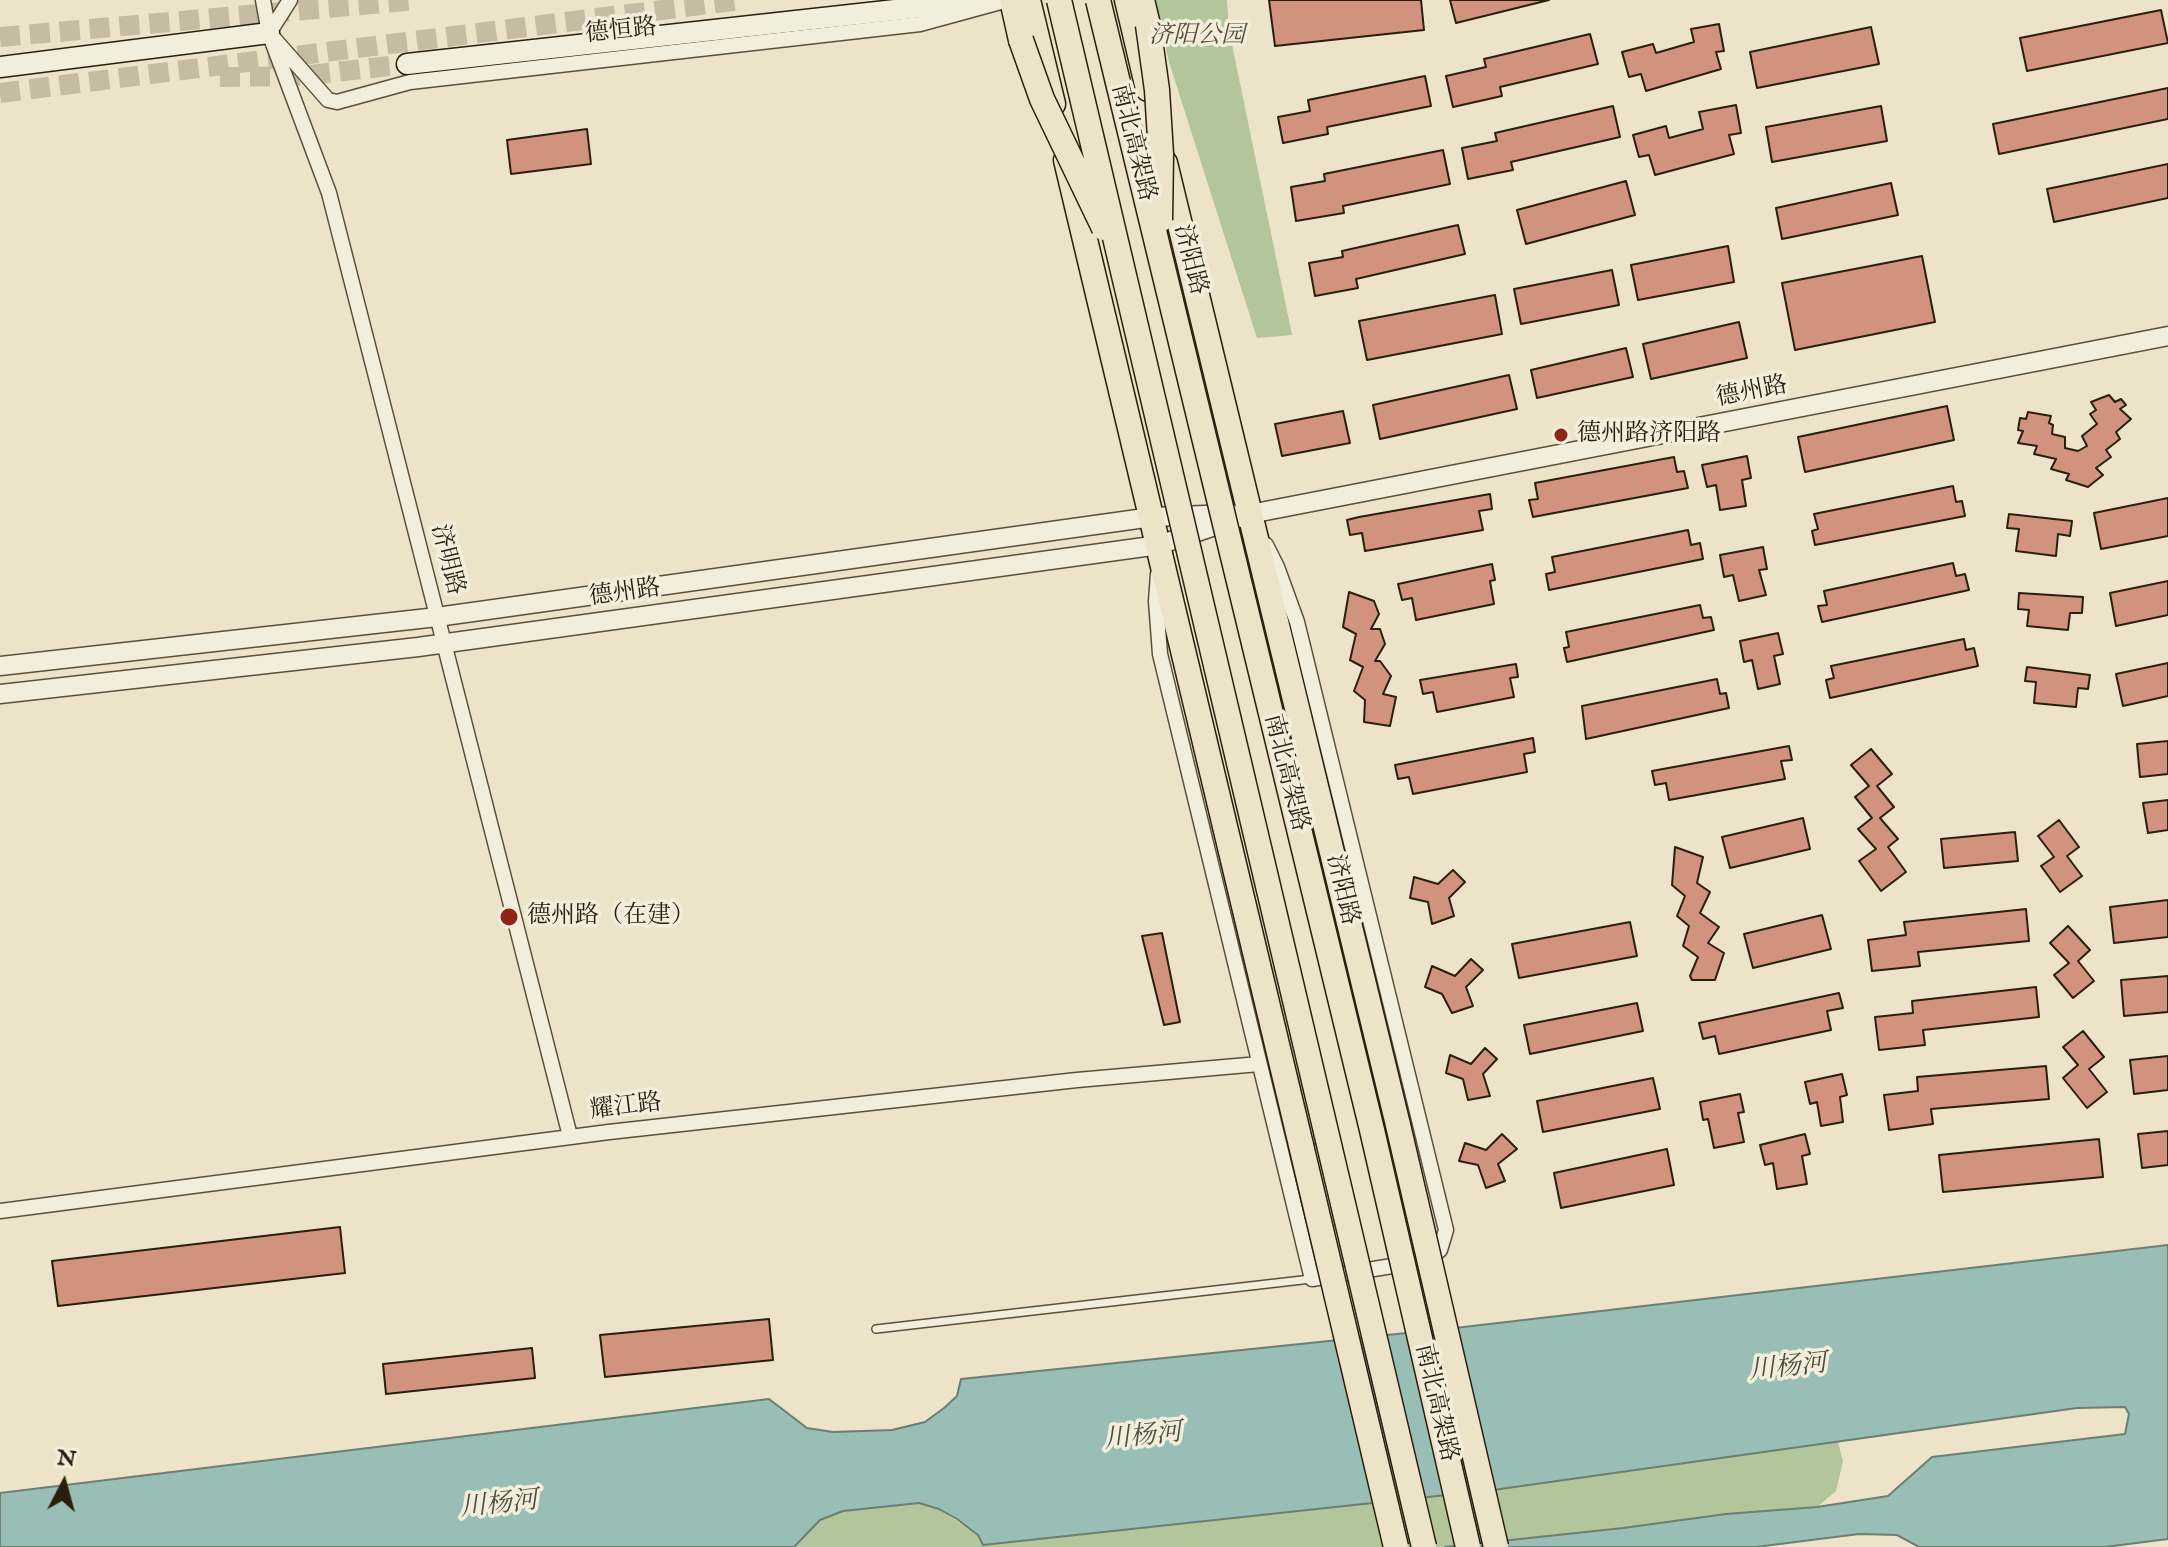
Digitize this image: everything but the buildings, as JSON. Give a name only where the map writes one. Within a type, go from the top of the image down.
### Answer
[{"type":"main road","points":[[407,64],[985,0]]},
{"type":"main road","points":[[1010,0],[1042,99],[1122,262]]},
{"type":"main road","points":[[1028,0],[1396,1547]]},
{"type":"main road","name":"南北高架路","points":[[1059,0],[1424,1547]]},
{"type":"main road","name":"南北高架路","points":[[1098,0],[1372,1130],[1468,1547]]},
{"type":"main road","name":"济阳路","points":[[1127,0],[1496,1547]]},
{"type":"main road","points":[[1142,0],[1159,116],[1159,255]]},
{"type":"main road","points":[[0,67],[269,33]]},
{"type":"street","name":"济明路","points":[[263,0],[269,33],[329,193],[570,1136]]},
{"type":"street","points":[[269,33],[290,0]]},
{"type":"street","name":"德恒路","points":[[269,33],[328,100],[337,102],[410,82],[920,24],[1010,0]]},
{"type":"street","name":"德州路","points":[[0,694],[444,643],[1159,545],[1250,514],[2168,336]]},
{"type":"street","points":[[1159,545],[1156,601],[1160,654],[1312,1279],[1423,1261],[1440,1250],[1446,1230],[1297,622],[1277,567],[1250,514]]},
{"type":"street","name":"德州路","points":[[0,666],[437,617],[1152,517],[1250,514]]},
{"type":"street","name":"耀江路","points":[[0,1211],[570,1136],[1062,1082],[1259,1064]]},
{"type":"lane","points":[[876,1329],[1312,1279]]},
{"type":"green space","name":"济阳公园","points":[[1155,0],[1227,0],[1229,30],[1292,335],[1257,338],[1169,62]]},
{"type":"green space","points":[[1838,1442],[1843,1461],[1836,1491],[1817,1507],[1726,1514],[1445,1547],[795,1547],[820,1520],[843,1511],[903,1503],[919,1503],[939,1509],[978,1535],[983,1545],[1493,1490]]},
{"type":"water","name":"川杨河","points":[[2168,1245],[2168,1539],[2105,1547],[1919,1547],[1897,1535],[1859,1534],[1756,1547],[1445,1547],[1726,1514],[1817,1507],[1888,1496],[1932,1457],[2125,1434],[2129,1414],[2125,1407],[2077,1408],[1493,1490],[983,1545],[978,1535],[957,1519],[919,1503],[843,1511],[820,1520],[794,1547],[0,1547],[0,1493],[769,1399],[807,1428],[833,1432],[892,1430],[925,1422],[944,1408],[957,1396],[961,1379],[1455,1328]]},
{"type":"tunnel","points":[[0,37],[417,0]]},
{"type":"tunnel","points":[[0,93],[741,0]]},
{"type":"tunnel","points":[[220,77],[300,76],[407,64]]},
{"type":"place","name":"德州路济阳路","points":[[1561,435]]},
{"type":"place","name":"德州路（在建）","points":[[509,917]]}]
